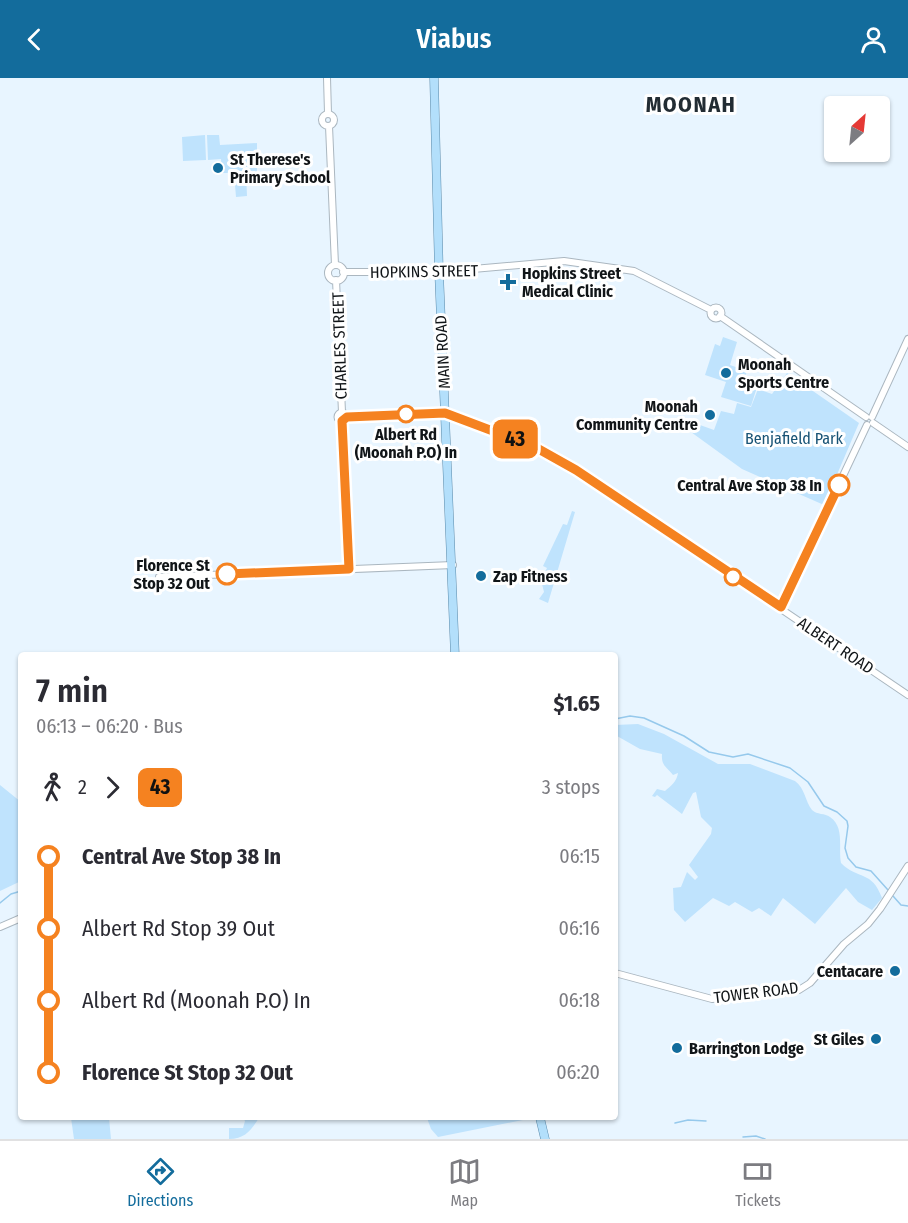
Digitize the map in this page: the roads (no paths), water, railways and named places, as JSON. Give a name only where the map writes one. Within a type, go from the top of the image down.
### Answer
[{"type":"main road","name":"MAIN ROAD","points":[[435,80],[439,272],[455,652]]},
{"type":"main road","points":[[540,1120],[545,1139]]},
{"type":"street","points":[[327,78],[328,113],[322,120],[329,126],[335,265]]},
{"type":"street","name":"HOPKINS STREET","points":[[343,272],[439,272],[564,261],[637,272],[711,310],[712,317],[720,316],[870,421]]},
{"type":"street","points":[[335,265],[340,266],[343,272],[341,278],[336,280],[331,279],[328,272],[331,266],[335,265]]},
{"type":"street","name":"CHARLES STREET","points":[[336,280],[344,417],[349,569]]},
{"type":"street","points":[[781,607],[908,339]]},
{"type":"street","name":"ALBERT ROAD","points":[[344,417],[445,413],[494,430],[560,460],[908,694]]},
{"type":"street","points":[[870,421],[908,447]]},
{"type":"street","points":[[159,577],[453,565]]},
{"type":"street","name":"TOWER ROAD","points":[[618,974],[712,999],[795,991],[805,987],[843,944],[868,924],[908,866]]},
{"type":"street","points":[[0,927],[18,919]]},
{"type":"waterway","points":[[618,718],[630,716],[644,718],[684,736],[709,752],[733,757],[748,754],[790,768],[808,782],[824,806],[837,812],[847,821],[845,848],[848,858],[856,867],[871,871],[888,890]]},
{"type":"waterway","points":[[0,903],[11,894],[18,892]]},
{"type":"waterway","points":[[893,896],[901,905],[908,906]]},
{"type":"waterway","points":[[675,1123],[688,1120],[706,1121]]},
{"type":"waterway","points":[[743,1137],[756,1136],[765,1139]]},
{"type":"place","name":"St Therese's Primary School","points":[[218,168]]},
{"type":"place","name":"Hopkins Street Medical Clinic","points":[[508,282]]},
{"type":"place","name":"Moonah Sports Centre","points":[[726,373]]},
{"type":"place","name":"Albert Rd (Moonah P.O) In","points":[[406,414]]},
{"type":"place","name":"Moonah Community Centre","points":[[710,415]]},
{"type":"place","name":"Central Ave Stop 38 In","points":[[839,485]]},
{"type":"place","name":"Florence St Stop 32 Out","points":[[227,574]]},
{"type":"place","name":"Zap Fitness","points":[[481,576]]},
{"type":"place","name":"Centacare","points":[[895,971]]},
{"type":"place","name":"St Giles","points":[[876,1039]]},
{"type":"place","name":"Barrington Lodge","points":[[677,1048]]},
{"type":"district","name":"MOONAH","points":[[691,104]]},
{"type":"park label","name":"Benjafield Park","points":[[794,438]]}]
